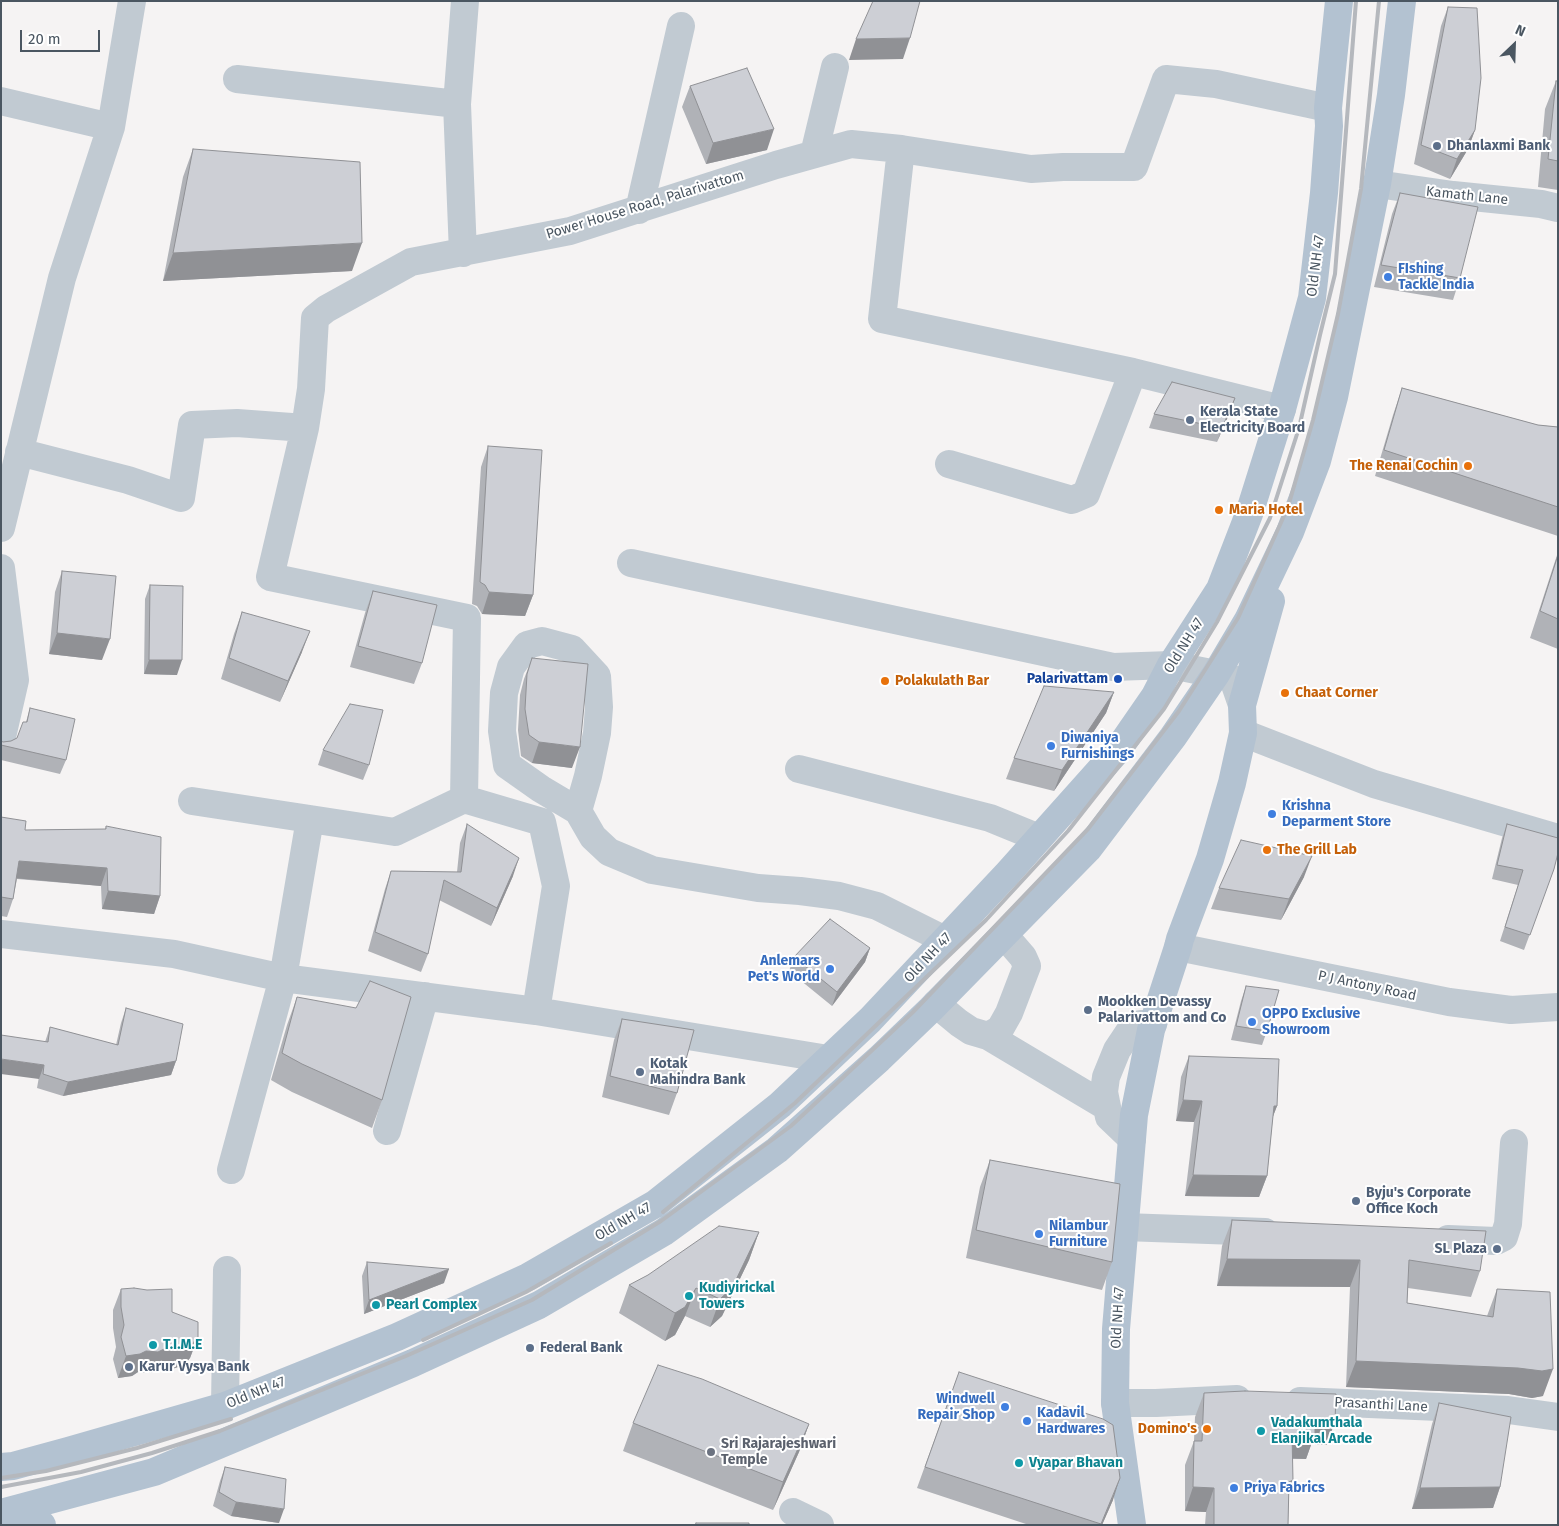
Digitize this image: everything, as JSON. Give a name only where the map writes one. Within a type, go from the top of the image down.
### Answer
[{"type":"main road","name":"Old NH 47","points":[[5,1465],[225,1406],[397,1337],[537,1272],[655,1204],[780,1105],[870,1020],[1039,838],[1116,751],[1155,696],[1171,665],[1220,589],[1249,514],[1282,410],[1312,298],[1324,193],[1328,108],[1339,1]]},
{"type":"main road","name":"Old NH 47","points":[[1,1513],[154,1472],[413,1363],[539,1305],[664,1232],[777,1150],[879,1059],[936,1004],[1088,849],[1173,737],[1216,674],[1248,620],[1290,532],[1317,461],[1334,397],[1377,184],[1391,95],[1402,1]]},
{"type":"main road","name":"Old NH 47","points":[[1132,1525],[1115,1402],[1116,1330],[1134,1115],[1153,1024],[1180,939],[1210,860],[1232,783],[1243,733],[1242,705],[1290,532]]},
{"type":"main road","points":[[1,1517],[42,1525]]},
{"type":"street","points":[[1,528],[62,278],[111,127],[132,1]]},
{"type":"street","points":[[463,253],[457,104],[465,1]]},
{"type":"street","points":[[640,210],[681,26]]},
{"type":"street","points":[[814,154],[835,67]]},
{"type":"street","points":[[237,79],[457,104]]},
{"type":"street","name":"Power House Road, Palarivattom","points":[[305,428],[311,388],[315,318],[326,309],[410,262],[570,231],[776,165],[851,144],[901,149],[1031,169],[1134,167],[1166,79],[1216,84],[1328,108]]},
{"type":"street","points":[[1,101],[111,127]]},
{"type":"street","points":[[901,149],[882,319],[1133,372],[1282,410]]},
{"type":"street","name":"Kamath Lane","points":[[1377,184],[1453,195],[1541,204],[1558,208]]},
{"type":"street","points":[[949,464],[1072,500],[1086,494],[1133,372]]},
{"type":"street","points":[[19,452],[128,480],[181,498],[192,425],[237,423],[305,428],[270,577],[467,618],[464,799]]},
{"type":"street","points":[[632,563],[1113,668],[1171,665],[1216,674],[1233,679],[1242,705]]},
{"type":"street","points":[[1,568],[15,680],[1,742]]},
{"type":"street","points":[[578,811],[597,733],[600,707],[597,676],[572,649],[542,641],[527,645],[511,666],[504,693],[502,731],[508,765],[541,789],[578,811],[593,837],[609,852],[652,870],[758,888],[839,896],[877,906],[945,940]]},
{"type":"street","points":[[1243,733],[1374,784],[1558,838]]},
{"type":"street","points":[[799,769],[990,818],[1039,838]]},
{"type":"street","points":[[192,801],[395,832],[464,799],[542,822],[556,886],[536,1011]]},
{"type":"street","points":[[231,1170],[283,978],[310,819]]},
{"type":"street","points":[[1,934],[174,954],[283,978],[536,1011],[828,1058]]},
{"type":"street","points":[[988,1036],[1000,1028],[1009,1013],[1027,966],[1023,957],[1004,935]]},
{"type":"street","name":"P J Antony Road","points":[[1178,947],[1449,1002],[1511,1010],[1558,1007]]},
{"type":"street","points":[[388,1131],[425,996]]},
{"type":"street","points":[[936,1004],[971,1031],[988,1036],[1108,1106]]},
{"type":"street","points":[[1132,1139],[1109,1117],[1104,1092],[1106,1077],[1117,1050],[1128,1032],[1140,1024],[1153,1024]]},
{"type":"street","points":[[1428,1238],[1496,1241],[1504,1237],[1508,1224],[1514,1143]]},
{"type":"street","points":[[1124,1227],[1291,1233]]},
{"type":"street","points":[[225,1406],[228,1270]]},
{"type":"street","name":"Prasanthi Lane","points":[[1115,1402],[1156,1403],[1270,1399],[1508,1410],[1558,1416]]},
{"type":"street","points":[[794,1512],[820,1525]]},
{"type":"building","points":[[873,1],[920,1],[910,38],[856,39]]},
{"type":"building","points":[[1448,7],[1477,8],[1481,78],[1475,130],[1457,159],[1421,145]]},
{"type":"building","points":[[747,68],[774,129],[713,143],[690,86]]},
{"type":"building","points":[[1556,81],[1558,81],[1558,161],[1548,159]]},
{"type":"building","points":[[193,149],[360,162],[362,243],[173,253]]},
{"type":"building","points":[[1400,193],[1478,207],[1460,278],[1381,265]]},
{"type":"building","name":"Kerala State Electricity Board","points":[[1172,382],[1235,398],[1222,428],[1154,414]]},
{"type":"building","points":[[1402,388],[1538,425],[1558,427],[1558,507],[1384,450]]},
{"type":"building","points":[[488,446],[542,450],[533,595],[489,592],[485,585],[480,582]]},
{"type":"building","points":[[1558,555],[1558,619],[1540,611]]},
{"type":"building","points":[[62,571],[116,576],[110,639],[57,633]]},
{"type":"building","points":[[150,585],[183,586],[182,660],[149,660]]},
{"type":"building","points":[[373,591],[437,605],[422,663],[358,646]]},
{"type":"building","points":[[242,612],[310,631],[288,681],[229,658]]},
{"type":"building","points":[[532,658],[588,664],[580,747],[539,742],[529,735],[525,709],[527,674]]},
{"type":"building","points":[[1044,686],[1114,692],[1062,770],[1014,758]]},
{"type":"building","points":[[350,704],[383,710],[369,765],[323,750]]},
{"type":"building","points":[[30,708],[75,719],[66,760],[1,745],[1,741],[11,741],[17,738],[23,722],[27,722]]},
{"type":"building","points":[[1,817],[26,821],[25,830],[106,829],[106,826],[161,837],[160,896],[108,891],[107,868],[19,861],[13,899],[1,897]]},
{"type":"building","points":[[467,824],[519,858],[497,908],[444,880],[428,954],[375,932],[391,871],[461,872]]},
{"type":"building","points":[[1507,824],[1558,838],[1558,853],[1554,869],[1530,935],[1505,927],[1523,870],[1497,865]]},
{"type":"building","points":[[1241,840],[1312,856],[1289,899],[1219,888]]},
{"type":"building","points":[[830,919],[870,948],[837,992],[794,957]]},
{"type":"building","points":[[370,981],[411,997],[382,1100],[282,1053],[297,997],[356,1008]]},
{"type":"building","name":"OPPO Exclusive Showroom","points":[[1246,986],[1279,990],[1267,1031],[1236,1026]]},
{"type":"building","points":[[126,1008],[183,1024],[176,1061],[68,1082],[43,1074],[44,1065],[1,1059],[1,1035],[48,1042],[50,1027],[118,1045]]},
{"type":"building","points":[[622,1019],[694,1030],[677,1093],[610,1076]]},
{"type":"building","points":[[1189,1056],[1279,1059],[1277,1106],[1274,1106],[1267,1176],[1193,1175],[1202,1101],[1183,1100]]},
{"type":"building","points":[[990,1160],[1120,1184],[1112,1262],[976,1230]]},
{"type":"building","points":[[1232,1220],[1486,1231],[1480,1271],[1409,1260],[1407,1303],[1493,1317],[1497,1289],[1550,1292],[1553,1369],[1542,1371],[1518,1368],[1356,1361],[1360,1260],[1227,1259]]},
{"type":"building","points":[[719,1226],[759,1232],[732,1288],[720,1299],[696,1288],[685,1307],[675,1313],[629,1285],[648,1275]]},
{"type":"building","points":[[367,1262],[449,1269],[369,1300]]},
{"type":"building","points":[[121,1289],[147,1290],[172,1289],[172,1312],[198,1322],[198,1337],[192,1344],[179,1348],[166,1348],[158,1352],[146,1351],[126,1356],[121,1337],[124,1325]]},
{"type":"building","points":[[658,1365],[702,1379],[809,1424],[783,1482],[633,1423]]},
{"type":"building","name":"Vyapar Bhavan","points":[[959,1372],[1103,1419],[1113,1425],[1120,1478],[1101,1524],[925,1467]]},
{"type":"building","points":[[1245,1391],[1336,1394],[1335,1421],[1315,1421],[1315,1435],[1292,1434],[1293,1480],[1289,1482],[1288,1525],[1214,1525],[1214,1488],[1193,1487],[1194,1441],[1202,1441],[1204,1393]]},
{"type":"building","points":[[1439,1403],[1511,1417],[1500,1487],[1420,1488]]},
{"type":"building","points":[[225,1467],[286,1479],[284,1509],[236,1502],[219,1492]]},
{"type":"building","points":[[696,1523],[749,1523],[749,1525],[695,1525]]},
{"type":"railway","points":[[663,1212],[795,1103],[986,920],[1068,831],[1164,709],[1217,622],[1270,518],[1299,428],[1335,274],[1356,1]]},
{"type":"railway","points":[[1,1487],[81,1472],[152,1453],[220,1431],[406,1356],[532,1300],[661,1221],[791,1126],[913,1012],[1088,829],[1179,711],[1238,618],[1288,507],[1313,420],[1338,314],[1361,189],[1379,1]]},
{"type":"railway","points":[[423,1340],[526,1292],[611,1243]]},
{"type":"railway","points":[[1,1478],[46,1471],[137,1448],[231,1419]]},
{"type":"place","name":"Dhanlaxmi Bank","points":[[1437,146]]},
{"type":"place","name":"FIshing Tackle India","points":[[1388,277]]},
{"type":"place","name":"Kerala State Electricity Board","points":[[1190,420]]},
{"type":"place","name":"The Renai Cochin","points":[[1468,466]]},
{"type":"place","name":"Maria Hotel","points":[[1219,510]]},
{"type":"place","name":"Palarivattam","points":[[1118,679]]},
{"type":"place","name":"Polakulath Bar","points":[[885,681]]},
{"type":"place","name":"Chaat Corner","points":[[1285,693]]},
{"type":"place","name":"Diwaniya Furnishings","points":[[1051,746]]},
{"type":"place","name":"Krishna Deparment Store","points":[[1272,814]]},
{"type":"place","name":"The Grill Lab","points":[[1267,850]]},
{"type":"place","name":"Anlemars Pet's World","points":[[830,969]]},
{"type":"place","name":"Mookken Devassy Palarivattom and Co","points":[[1088,1010]]},
{"type":"place","name":"OPPO Exclusive Showroom","points":[[1252,1022]]},
{"type":"place","name":"Kotak Mahindra Bank","points":[[640,1072]]},
{"type":"place","name":"Byju's Corporate Office Koch","points":[[1356,1201]]},
{"type":"place","name":"Nilambur Furniture","points":[[1039,1234]]},
{"type":"place","name":"SL Plaza","points":[[1497,1249]]},
{"type":"place","name":"Kudiyirickal Towers","points":[[689,1296]]},
{"type":"place","name":"Pearl Complex","points":[[376,1305]]},
{"type":"place","name":"T.I.M.E","points":[[153,1345]]},
{"type":"place","name":"Federal Bank","points":[[530,1348]]},
{"type":"place","name":"Karur Vysya Bank","points":[[129,1367]]},
{"type":"place","name":"Windwell Repair Shop","points":[[1005,1407]]},
{"type":"place","name":"Kadavil Hardwares","points":[[1027,1421]]},
{"type":"place","name":"Domino's","points":[[1207,1429]]},
{"type":"place","name":"Vadakumthala Elanjikal Arcade","points":[[1261,1431]]},
{"type":"place","name":"Sri Rajarajeshwari Temple","points":[[711,1452]]},
{"type":"place","name":"Vyapar Bhavan","points":[[1019,1463]]},
{"type":"place","name":"Priya Fabrics","points":[[1234,1488]]}]
